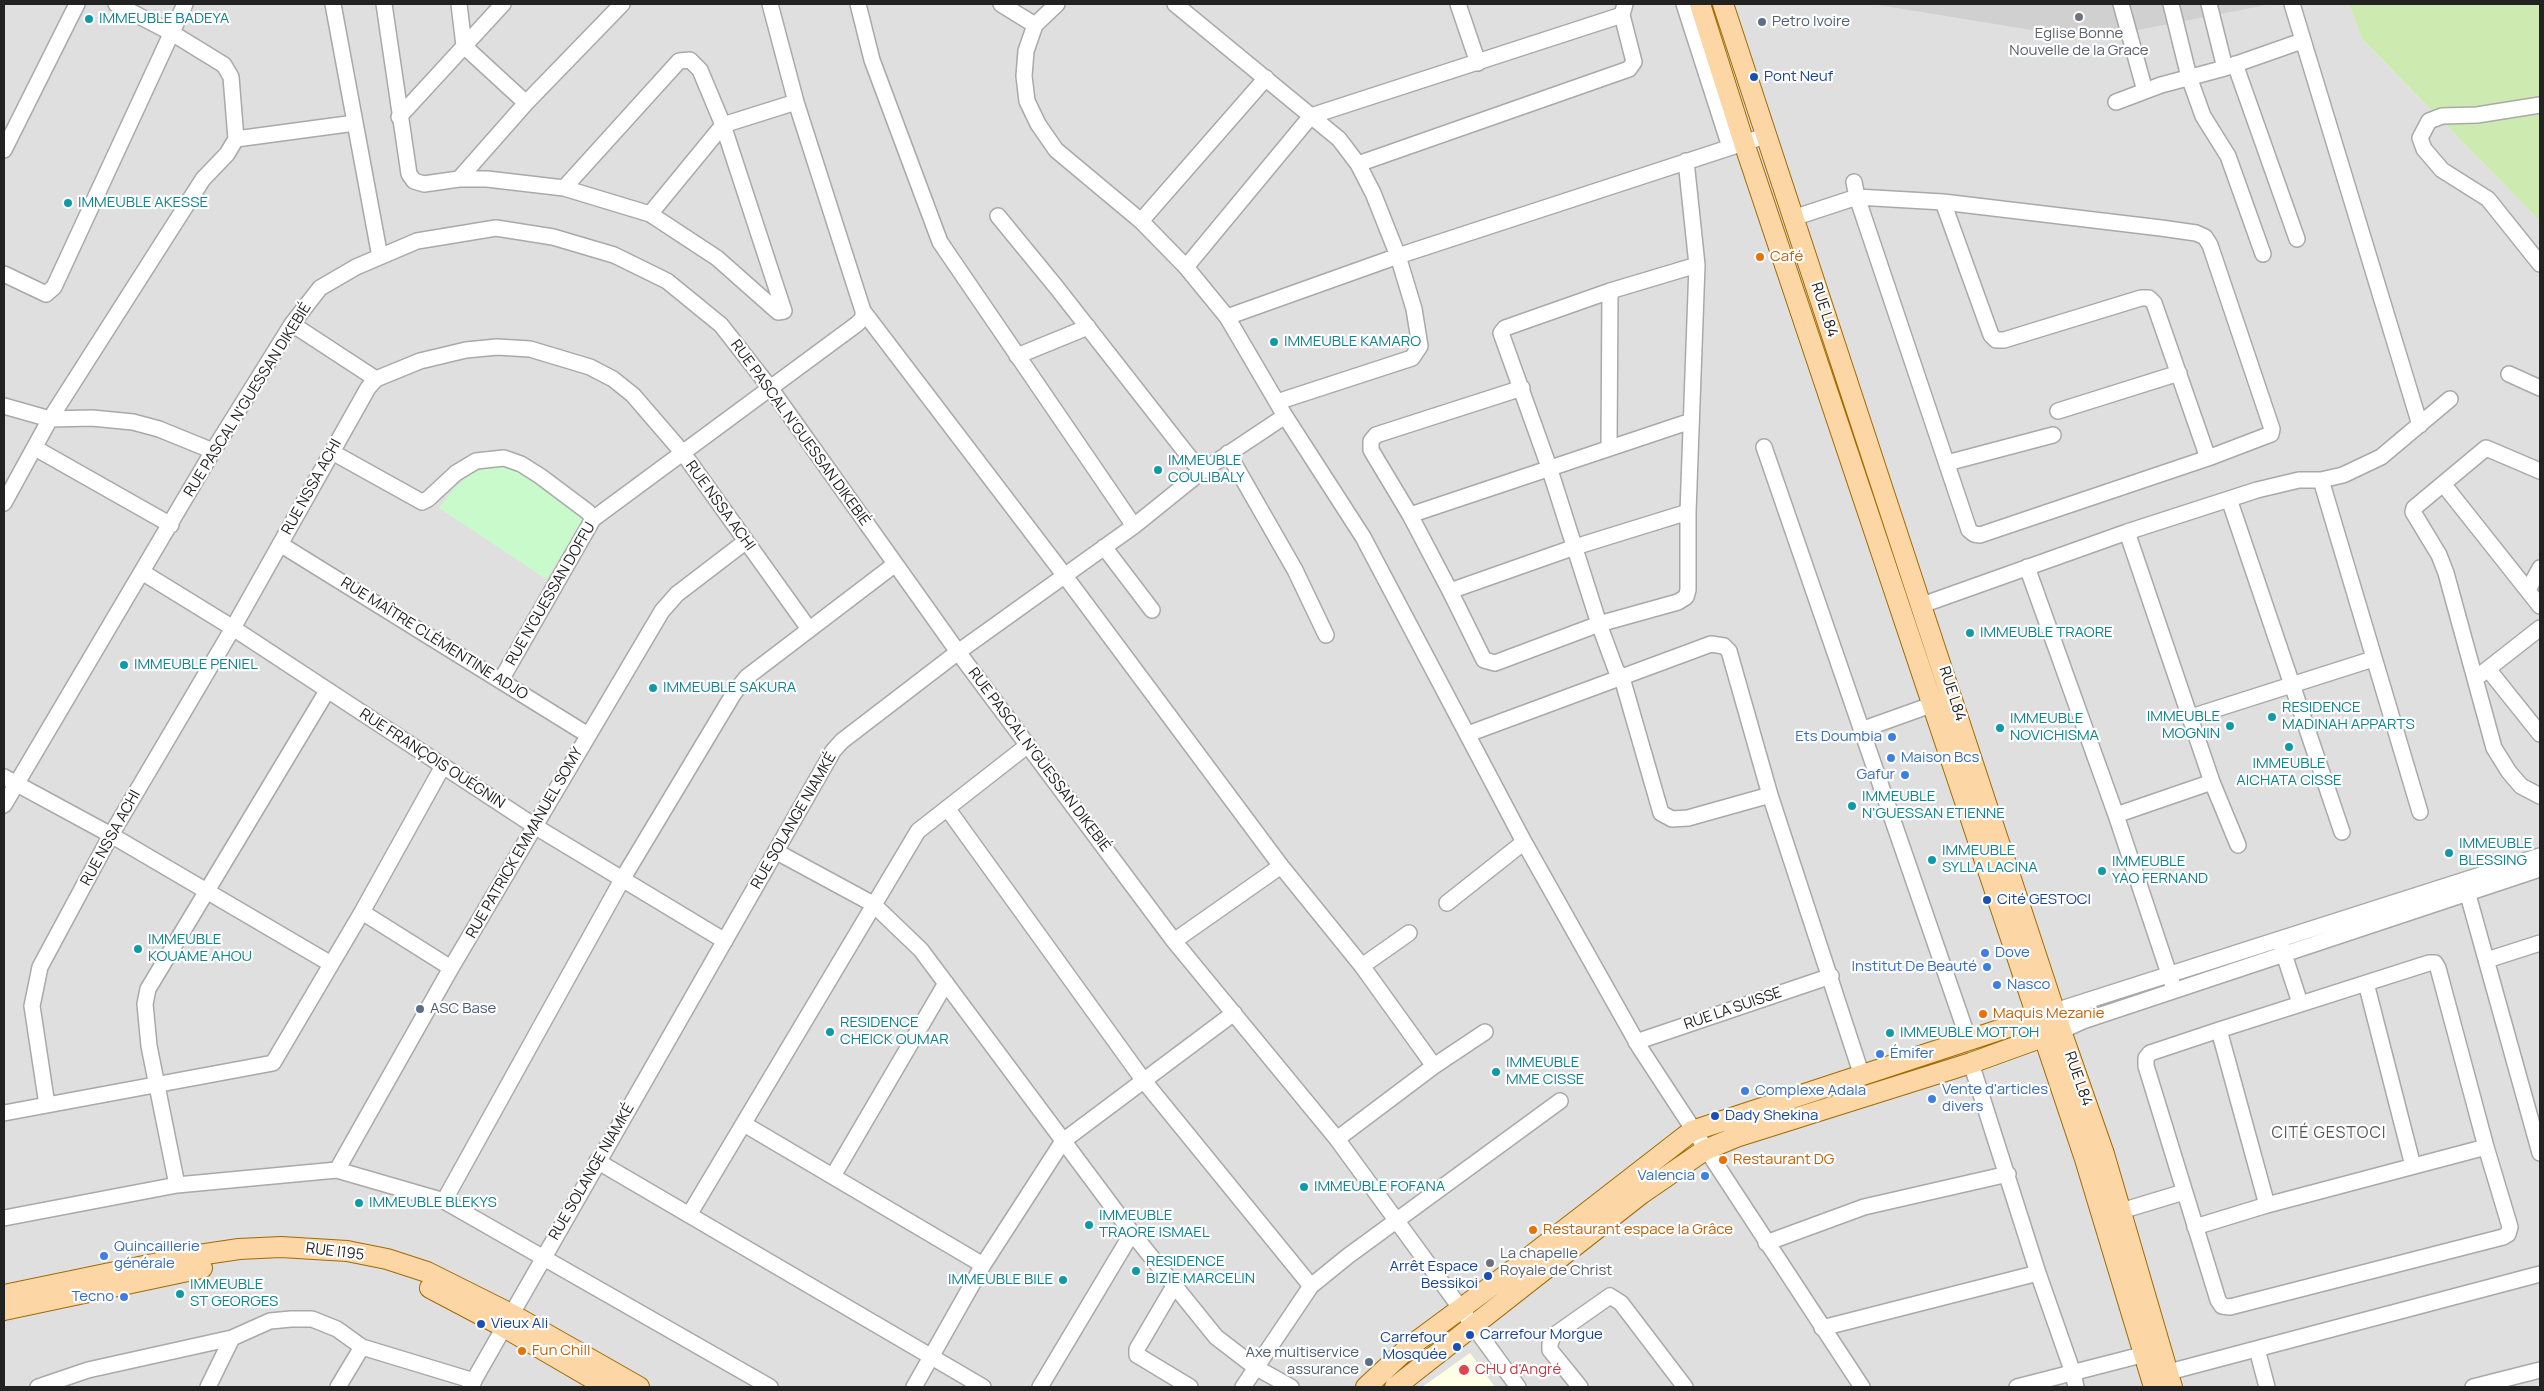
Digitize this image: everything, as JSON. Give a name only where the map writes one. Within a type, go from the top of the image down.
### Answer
[{"type":"main road","name":"RUE L84","points":[[1700,4],[1737,145],[1889,579],[2036,1018],[2052,1034],[2121,1211],[2154,1352]]},
{"type":"main road","name":"RUE L84","points":[[1723,4],[1765,136],[2056,1011],[2052,1034],[2085,1159],[2154,1352],[2171,1380]]},
{"type":"main road","points":[[1889,579],[1911,572]]},
{"type":"main road","points":[[1366,1387],[1389,1363],[1692,1131],[2056,1011]]},
{"type":"main road","points":[[1395,1387],[1640,1194],[1705,1150],[1750,1132],[1971,1063],[2052,1034]]},
{"type":"main road","name":"RUE I195","points":[[4,1295],[192,1256],[239,1249],[281,1246],[347,1251],[386,1259],[427,1272],[507,1320],[607,1387]]},
{"type":"main road","name":"RUE I195","points":[[4,1310],[198,1269],[243,1262],[284,1260],[347,1264],[385,1272],[423,1285],[507,1320],[639,1387]]},
{"type":"main road","points":[[2154,1352],[2154,1387]]},
{"type":"street","points":[[4,150],[77,4]]},
{"type":"street","points":[[4,503],[50,419],[203,179],[227,154],[236,139],[229,71],[217,59],[116,4]]},
{"type":"street","points":[[4,274],[46,294],[54,287],[186,4]]},
{"type":"street","points":[[333,4],[380,257]]},
{"type":"street","points":[[384,4],[399,118],[409,174],[414,181],[424,184],[459,179],[487,179],[564,188],[650,214],[717,258],[778,312],[784,311],[723,125],[700,70],[690,60],[679,62],[564,188]]},
{"type":"street","points":[[459,4],[464,46],[526,103]]},
{"type":"street","points":[[399,118],[503,4]]},
{"type":"street","points":[[459,179],[526,103],[622,4]]},
{"type":"street","points":[[770,4],[796,102],[863,311],[1065,576],[1281,866],[1362,966],[1434,1066]]},
{"type":"street","points":[[858,4],[872,60],[931,224],[940,242],[1134,526]]},
{"type":"street","points":[[1001,4],[1035,25]]},
{"type":"street","points":[[1057,4],[1035,25],[1026,51],[1024,76],[1027,101],[1038,124],[1056,150],[1141,221],[1186,267],[1227,317],[1285,416],[1363,537],[1524,842],[1636,1042],[1692,1131],[1862,1387]]},
{"type":"street","points":[[1458,4],[1478,64]]},
{"type":"street","points":[[1684,4],[1737,145]]},
{"type":"street","points":[[2121,4],[2145,91]]},
{"type":"street","points":[[2171,4],[2189,77],[2204,116],[2228,156],[2263,254]]},
{"type":"street","points":[[2208,4],[2297,239]]},
{"type":"street","points":[[2292,4],[2420,425]]},
{"type":"street","points":[[1182,6],[1339,139],[1358,164],[1398,256],[1414,309],[1420,346],[1412,358],[1277,402]]},
{"type":"street","points":[[1186,267],[1311,116],[1478,64],[1623,9],[1634,62],[1629,69],[1358,164]]},
{"type":"street","points":[[2116,102],[2302,41]]},
{"type":"street","points":[[1141,221],[1266,78]]},
{"type":"street","points":[[650,214],[723,125],[796,102]]},
{"type":"street","points":[[2540,105],[2477,115],[2442,116],[2429,122],[2420,138],[2424,149],[2442,170],[2488,199],[2540,264]]},
{"type":"street","points":[[236,139],[355,123]]},
{"type":"street","points":[[1227,317],[1398,256],[1765,136]]},
{"type":"street","points":[[1522,388],[1376,435],[1371,441],[1372,450],[1410,515],[1484,660],[1489,663],[1599,624],[1678,602],[1686,597],[1688,590],[1690,421],[1696,265],[1686,162]]},
{"type":"street","points":[[1793,218],[1857,197],[1943,202],[2196,233],[2205,237],[2210,245],[2272,429],[2266,437],[2208,458],[1980,534],[1974,534],[1969,530],[1857,197],[1854,182]]},
{"type":"street","points":[[1943,202],[1991,335],[1996,340],[2004,340],[2141,298],[2149,298],[2154,303],[2208,458]]},
{"type":"street","points":[[998,216],[1088,327],[1201,472]]},
{"type":"street","name":"RUE PASCAL N'GUESSAN DIKEBIÉ","points":[[4,805],[10,780],[142,572],[213,451],[292,324],[320,288],[356,267],[417,242],[496,228],[553,237],[614,255],[667,281],[721,325],[771,388],[894,565],[1174,941],[1337,1138],[1518,1387]]},
{"type":"street","points":[[1696,265],[1610,291],[1504,328],[1501,333],[1549,467],[1599,624],[1616,670],[1622,678],[1661,813],[1672,818],[1688,818],[1770,795]]},
{"type":"street","points":[[1609,447],[1610,291]]},
{"type":"street","name":"RUE N'GUESSAN DOFFU","points":[[501,680],[594,519],[857,324],[863,318],[863,311]]},
{"type":"street","points":[[292,324],[376,379]]},
{"type":"street","points":[[1017,356],[1088,327]]},
{"type":"street","name":"RUE NSSA ACHI","points":[[47,1105],[32,1006],[34,988],[40,967],[111,835],[233,628],[368,388],[376,379],[420,361],[466,350],[497,347],[530,349],[590,368],[613,379],[633,395],[682,453],[809,629]]},
{"type":"street","points":[[2058,411],[2179,373]]},
{"type":"street","points":[[2509,374],[2540,388]]},
{"type":"street","points":[[1922,605],[2127,532],[2229,499],[2282,483],[2320,480],[2343,475],[2382,457],[2450,399]]},
{"type":"street","points":[[4,406],[50,419],[92,418],[133,422],[159,429],[213,451]]},
{"type":"street","name":"RUE SOLANGE NIAMKÉ","points":[[472,1384],[597,1162],[777,852],[832,752],[842,741],[958,652],[1134,526],[1201,472],[1285,416]]},
{"type":"street","points":[[1410,515],[1690,421]]},
{"type":"street","points":[[1947,464],[2053,435]]},
{"type":"street","points":[[1764,447],[1969,1041]]},
{"type":"street","points":[[35,448],[171,524]]},
{"type":"street","points":[[2540,471],[2486,448],[2444,485],[2414,508],[2413,512],[2443,564],[2494,748],[2500,760],[2522,786],[2540,796]]},
{"type":"street","points":[[332,452],[422,502],[428,499],[456,473],[476,461],[504,458],[521,464],[540,476],[588,512],[594,519]]},
{"type":"street","points":[[1228,453],[1295,570],[1326,634]]},
{"type":"street","points":[[2320,480],[2420,812]]},
{"type":"street","points":[[2444,485],[2540,606]]},
{"type":"street","points":[[2229,499],[2290,684],[2342,832]]},
{"type":"street","points":[[1450,591],[1575,547],[1688,512]]},
{"type":"street","points":[[2127,532],[2212,782],[2238,845]]},
{"type":"street","name":"RUE PATRICK EMMANUEL SOMY","points":[[337,1170],[451,968],[662,611],[677,594],[745,542]]},
{"type":"street","name":"RUE MAÎTRE CLÉMENTINE ADJO","points":[[280,544],[588,735]]},
{"type":"street","points":[[1104,547],[1152,610]]},
{"type":"street","points":[[444,1201],[623,878],[734,692],[747,677],[894,565]]},
{"type":"street","points":[[2027,567],[2116,815],[2175,991]]},
{"type":"street","name":"RUE FRANÇOIS OUÉGNIN","points":[[142,572],[233,628],[536,827],[725,941]]},
{"type":"street","points":[[2528,590],[2539,572]]},
{"type":"street","points":[[2475,679],[2540,628]]},
{"type":"street","points":[[1468,734],[1711,644],[1724,646],[1729,651],[1770,795],[1862,1076]]},
{"type":"street","points":[[2191,717],[2373,659]]},
{"type":"street","points":[[2488,669],[2540,734]]},
{"type":"street","points":[[177,1185],[149,1046],[145,1004],[148,989],[326,690]]},
{"type":"street","points":[[1861,730],[1931,705]]},
{"type":"street","points":[[689,1215],[918,831],[1028,744]]},
{"type":"street","points":[[4,1113],[272,1063],[362,912],[443,766]]},
{"type":"street","points":[[10,780],[111,835],[331,964]]},
{"type":"street","points":[[2116,815],[2212,782]]},
{"type":"street","points":[[947,808],[1144,1081],[1311,1286]]},
{"type":"street","points":[[1447,903],[1524,842]]},
{"type":"street","points":[[777,852],[873,904],[921,950],[1132,1233],[1216,1337],[1255,1367],[1291,1387]]},
{"type":"street","points":[[2052,1034],[2284,955],[2540,856]]},
{"type":"street","points":[[1174,941],[1281,866]]},
{"type":"street","points":[[2056,1011],[2280,940],[2466,886],[2540,869]]},
{"type":"street","points":[[2466,886],[2540,1153]]},
{"type":"street","points":[[362,912],[451,968]]},
{"type":"street","points":[[1362,966],[1409,933]]},
{"type":"street","points":[[2280,940],[2300,1004]]},
{"type":"street","points":[[2487,960],[2540,945]]},
{"type":"street","points":[[2429,963],[2435,963],[2510,1226],[2508,1234],[2504,1237],[2230,1307],[2222,1306],[2218,1300],[2184,1192],[2146,1066],[2146,1058],[2150,1053],[2366,983],[2429,963]]},
{"type":"street","name":"RUE LA SUISSE","points":[[1636,1042],[1830,976]]},
{"type":"street","points":[[833,1176],[946,983]]},
{"type":"street","points":[[2366,983],[2413,1166]]},
{"type":"street","points":[[914,1387],[983,1265],[1063,1141],[1234,1013]]},
{"type":"street","points":[[2219,1030],[2267,1205]]},
{"type":"street","points":[[1337,1138],[1434,1066],[1485,1032]]},
{"type":"street","points":[[1971,1063],[2008,1174],[2038,1273],[2075,1380]]},
{"type":"street","points":[[1243,1387],[1311,1286],[1348,1256],[1560,1101]]},
{"type":"street","points":[[744,1124],[983,1265]]},
{"type":"street","points":[[2195,1227],[2267,1205],[2486,1147]]},
{"type":"street","points":[[597,1162],[983,1387]]},
{"type":"street","points":[[4,1218],[177,1185],[337,1170],[444,1201],[770,1387]]},
{"type":"street","points":[[1766,1243],[1864,1207],[2008,1174]]},
{"type":"street","points":[[2121,1211],[2184,1192]]},
{"type":"street","points":[[1040,1387],[1132,1233]]},
{"type":"street","points":[[1822,1328],[2038,1273]]},
{"type":"street","points":[[2171,1380],[2257,1349],[2540,1274]]},
{"type":"street","points":[[1174,1286],[1137,1349],[1137,1355],[1190,1387]]},
{"type":"street","points":[[1580,1387],[1550,1350],[1550,1344],[1553,1336],[1610,1296],[1621,1302],[1685,1387]]},
{"type":"street","points":[[38,1387],[88,1370],[232,1338],[270,1321],[312,1319],[337,1329],[362,1347],[472,1384]]},
{"type":"street","points":[[208,1387],[232,1338]]},
{"type":"street","points":[[338,1387],[362,1347]]},
{"type":"street","points":[[2257,1349],[2266,1387]]},
{"type":"street","points":[[2017,1387],[2075,1380],[2154,1352]]},
{"type":"street","points":[[2478,1387],[2540,1370]]},
{"type":"shaded area","points":[[4,4],[2349,4],[2362,39],[2540,221],[2540,1387],[4,1387]]},
{"type":"shaded area","name":"Eglise Bonne Nouvelle de la Grace","points":[[1872,4],[2271,4],[2133,31],[2038,31]]},
{"type":"shaded area","name":"CHU d'Angré","points":[[1470,1353],[1495,1387],[1422,1387]]},
{"type":"green space","points":[[2349,4],[2540,4],[2540,221],[2362,39]]},
{"type":"green space","points":[[521,465],[586,516],[546,579],[439,508],[454,488],[472,473],[492,467]]},
{"type":"place","name":"Eglise Bonne Nouvelle de la Grace","points":[[2079,17]]},
{"type":"place","name":"IMMEUBLE BADEYA","points":[[89,19]]},
{"type":"place","name":"Petro Ivoire","points":[[1762,22]]},
{"type":"place","name":"Pont Neuf","points":[[1754,77]]},
{"type":"place","name":"IMMEUBLE AKESSE","points":[[68,203]]},
{"type":"place","name":"Café","points":[[1760,257]]},
{"type":"place","name":"IMMEUBLE KAMARO","points":[[1274,342]]},
{"type":"place","name":"IMMEUBLE COULIBALY","points":[[1158,470]]},
{"type":"place","name":"IMMEUBLE TRAORE","points":[[1970,633]]},
{"type":"place","name":"IMMEUBLE PENIEL","points":[[124,665]]},
{"type":"place","name":"IMMEUBLE SAKURA","points":[[653,688]]},
{"type":"place","name":"RESIDENCE MADINAH APPARTS","points":[[2272,717]]},
{"type":"place","name":"IMMEUBLE MOGNIN","points":[[2230,726]]},
{"type":"place","name":"IMMEUBLE NOVICHISMA","points":[[2000,728]]},
{"type":"place","name":"Ets Doumbia","points":[[1892,737]]},
{"type":"place","name":"IMMEUBLE AICHATA CISSE","points":[[2289,747]]},
{"type":"place","name":"Maison Bcs","points":[[1891,758]]},
{"type":"place","name":"Gafur","points":[[1905,775]]},
{"type":"place","name":"IMMEUBLE N'GUESSAN ETIENNE","points":[[1852,806]]},
{"type":"place","name":"IMMEUBLE BLESSING","points":[[2449,853]]},
{"type":"place","name":"IMMEUBLE SYLLA LACINA","points":[[1932,860]]},
{"type":"place","name":"IMMEUBLE YAO FERNAND","points":[[2102,871]]},
{"type":"place","name":"Cité GESTOCI","points":[[1987,900]]},
{"type":"place","name":"IMMEUBLE KOUAME AHOU","points":[[138,949]]},
{"type":"place","name":"Dove","points":[[1985,953]]},
{"type":"place","name":"Institut De Beauté","points":[[1987,967]]},
{"type":"place","name":"Nasco","points":[[1997,985]]},
{"type":"place","name":"ASC Base","points":[[420,1009]]},
{"type":"place","name":"Maquis Mezanie","points":[[1983,1014]]},
{"type":"place","name":"RESIDENCE CHEICK OUMAR","points":[[830,1032]]},
{"type":"place","name":"IMMEUBLE MOTTOH","points":[[1890,1033]]},
{"type":"place","name":"Émifer","points":[[1880,1054]]},
{"type":"place","name":"IMMEUBLE MME CISSE","points":[[1496,1072]]},
{"type":"place","name":"Complexe Adala","points":[[1745,1091]]},
{"type":"place","name":"Vente d'articles divers","points":[[1932,1099]]},
{"type":"place","name":"Dady Shekina","points":[[1715,1116]]},
{"type":"place","name":"Restaurant DG","points":[[1723,1160]]},
{"type":"place","name":"Valencia","points":[[1705,1176]]},
{"type":"place","name":"IMMEUBLE FOFANA","points":[[1304,1187]]},
{"type":"place","name":"IMMEUBLE BLEKYS","points":[[359,1203]]},
{"type":"place","name":"IMMEUBLE TRAORE ISMAEL","points":[[1089,1225]]},
{"type":"place","name":"Restaurant espace la Grâce","points":[[1533,1230]]},
{"type":"place","name":"Quincaillerie générale","points":[[104,1256]]},
{"type":"place","name":"La chapelle Royale de Christ","points":[[1490,1263]]},
{"type":"place","name":"RESIDENCE BIZIE MARCELIN","points":[[1136,1271]]},
{"type":"place","name":"Arrêt Espace Bessikoi","points":[[1488,1276]]},
{"type":"place","name":"IMMEUBLE BILE","points":[[1063,1280]]},
{"type":"place","name":"IMMEUBLE ST GEORGES","points":[[180,1294]]},
{"type":"place","name":"Tecno","points":[[124,1297]]},
{"type":"place","name":"Vieux Ali","points":[[481,1324]]},
{"type":"place","name":"Carrefour Morgue","points":[[1470,1335]]},
{"type":"place","name":"Carrefour Mosquée","points":[[1457,1347]]},
{"type":"place","name":"Fun Chill","points":[[522,1351]]},
{"type":"place","name":"Axe multiservice assurance","points":[[1369,1362]]},
{"type":"place","name":"CHU d'Angré","points":[[1464,1370]]},
{"type":"district","name":"CITÉ GESTOCI","points":[[2329,1134]]}]
